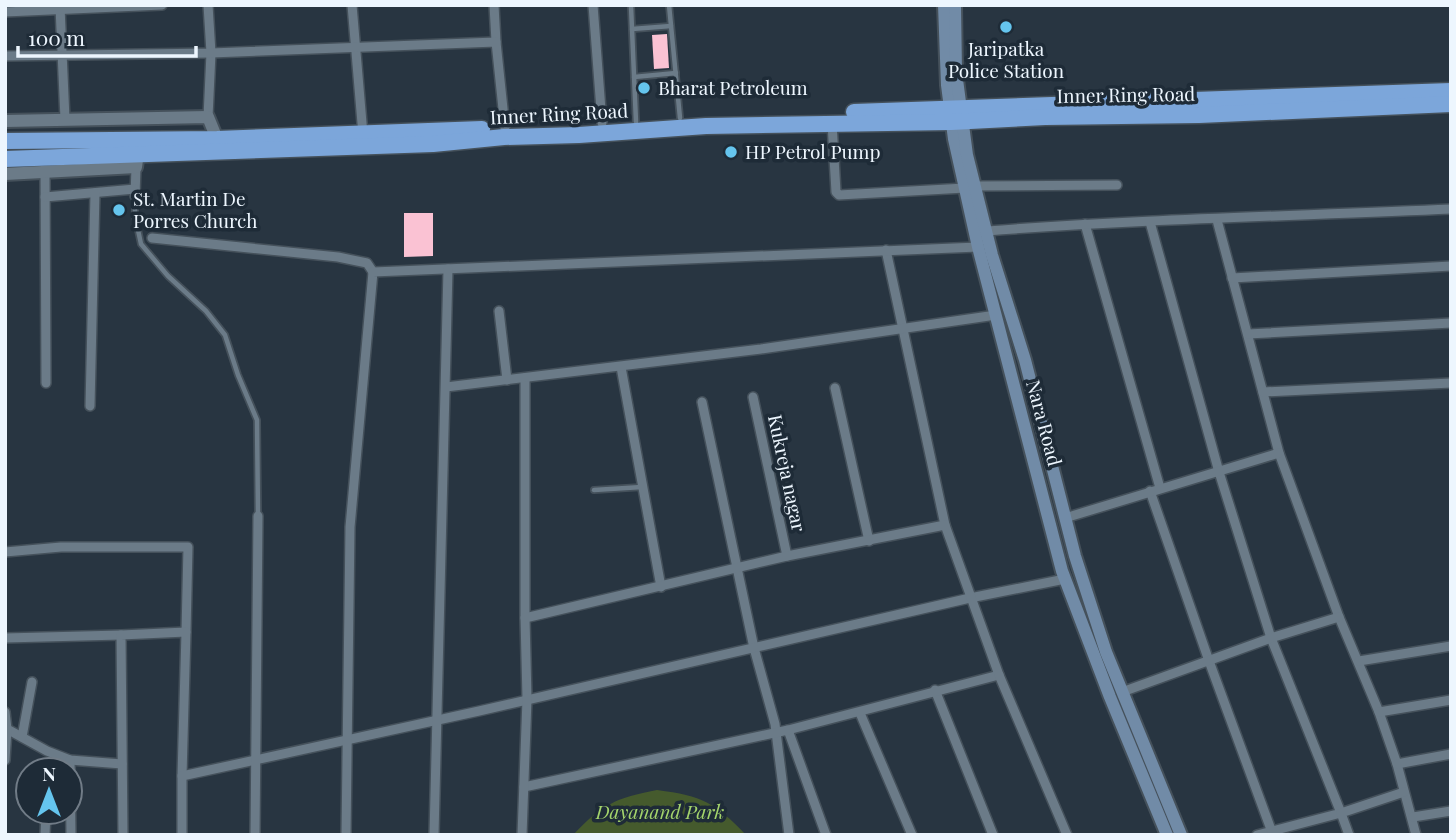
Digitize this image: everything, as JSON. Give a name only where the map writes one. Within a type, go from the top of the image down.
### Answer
[{"type":"highway","name":"Inner Ring Road","points":[[5,159],[137,160],[433,144],[504,137],[1451,91]]},
{"type":"highway","name":"Inner Ring Road","points":[[5,141],[363,135],[680,118],[1199,115],[1451,104]]},
{"type":"main road","name":"Nara Road","points":[[944,5],[956,115],[978,247],[1065,579],[1167,835]]},
{"type":"main road","name":"Nara Road","points":[[955,5],[956,115]]},
{"type":"main road","name":"Nara Road","points":[[970,187],[987,231],[1025,360],[1075,556],[1106,652],[1181,835]]},
{"type":"street","points":[[5,12],[162,5]]},
{"type":"street","points":[[208,5],[211,53],[208,117],[217,138]]},
{"type":"street","points":[[352,5],[363,135]]},
{"type":"street","points":[[494,5],[505,128]]},
{"type":"street","points":[[593,5],[602,123]]},
{"type":"street","points":[[60,8],[65,119]]},
{"type":"street","points":[[5,56],[211,53],[496,42]]},
{"type":"street","points":[[5,121],[208,117]]},
{"type":"street","points":[[832,123],[838,195],[970,187],[1117,185]]},
{"type":"street","points":[[5,174],[45,172],[137,160],[135,193],[46,197]]},
{"type":"street","points":[[45,172],[46,383]]},
{"type":"street","points":[[90,406],[95,193]]},
{"type":"street","points":[[987,231],[1085,223],[1451,209]]},
{"type":"street","points":[[1217,220],[1279,453],[1339,618],[1379,712],[1413,817],[1416,835]]},
{"type":"street","points":[[1150,222],[1219,472],[1271,638],[1349,835]]},
{"type":"street","points":[[1085,223],[1155,490],[1209,661],[1273,832]]},
{"type":"street","points":[[152,237],[338,257],[367,263],[373,272],[350,527],[346,835]]},
{"type":"street","points":[[373,272],[978,247]]},
{"type":"street","points":[[886,250],[945,525],[999,675],[1067,835]]},
{"type":"street","points":[[1232,278],[1451,266]]},
{"type":"street","points":[[434,835],[449,269]]},
{"type":"street","points":[[499,311],[507,380]]},
{"type":"street","points":[[446,387],[621,367],[996,315]]},
{"type":"street","points":[[1248,334],[1451,323]]},
{"type":"street","points":[[621,367],[661,587]]},
{"type":"street","points":[[522,835],[527,699],[525,378]]},
{"type":"street","points":[[1263,392],[1451,383]]},
{"type":"street","points":[[835,388],[869,541]]},
{"type":"street","name":"Kukreja nagar","points":[[753,397],[787,556]]},
{"type":"street","points":[[702,402],[754,648],[776,733],[789,835]]},
{"type":"street","points":[[1065,518],[1279,453]]},
{"type":"street","points":[[255,835],[258,516]]},
{"type":"street","points":[[525,618],[787,556],[945,525]]},
{"type":"street","points":[[5,552],[61,548],[188,547],[182,835]]},
{"type":"street","points":[[182,776],[970,598],[1065,579]]},
{"type":"street","points":[[1122,692],[1271,638],[1339,618]]},
{"type":"street","points":[[5,638],[186,632]]},
{"type":"street","points":[[121,635],[123,835]]},
{"type":"street","points":[[1359,661],[1451,646]]},
{"type":"street","points":[[524,787],[776,733],[999,675]]},
{"type":"street","points":[[22,737],[32,682]]},
{"type":"street","points":[[935,690],[993,835]]},
{"type":"street","points":[[1379,712],[1451,701]]},
{"type":"street","points":[[5,712],[5,760]]},
{"type":"street","points":[[860,713],[912,835]]},
{"type":"street","points":[[7,729],[60,756]]},
{"type":"street","points":[[788,730],[826,835]]},
{"type":"street","points":[[1397,764],[1451,754]]},
{"type":"street","points":[[84,762],[122,764]]},
{"type":"street","points":[[1257,835],[1341,813],[1404,792]]},
{"type":"street","points":[[1413,817],[1451,811]]},
{"type":"lane","points":[[669,5],[680,118]]},
{"type":"lane","points":[[631,6],[636,122]]},
{"type":"lane","points":[[632,29],[671,26]]},
{"type":"lane","points":[[634,77],[676,73]]},
{"type":"lane","points":[[135,193],[135,216],[141,244],[225,335],[257,420],[258,516]]},
{"type":"lane","points":[[594,490],[643,486]]},
{"type":"green space","name":"Dayanand Park","points":[[657,790],[707,802],[746,835],[573,835],[610,804]]},
{"type":"building","points":[[667,34],[669,68],[654,69],[652,35]]},
{"type":"building","points":[[404,213],[433,213],[433,256],[404,257]]},
{"type":"place","name":"Jaripatka Police Station","points":[[1006,27]]},
{"type":"place","name":"Bharat Petroleum","points":[[644,88]]},
{"type":"place","name":"HP Petrol Pump","points":[[731,152]]},
{"type":"place","name":"St. Martin De Porres Church","points":[[119,210]]}]
